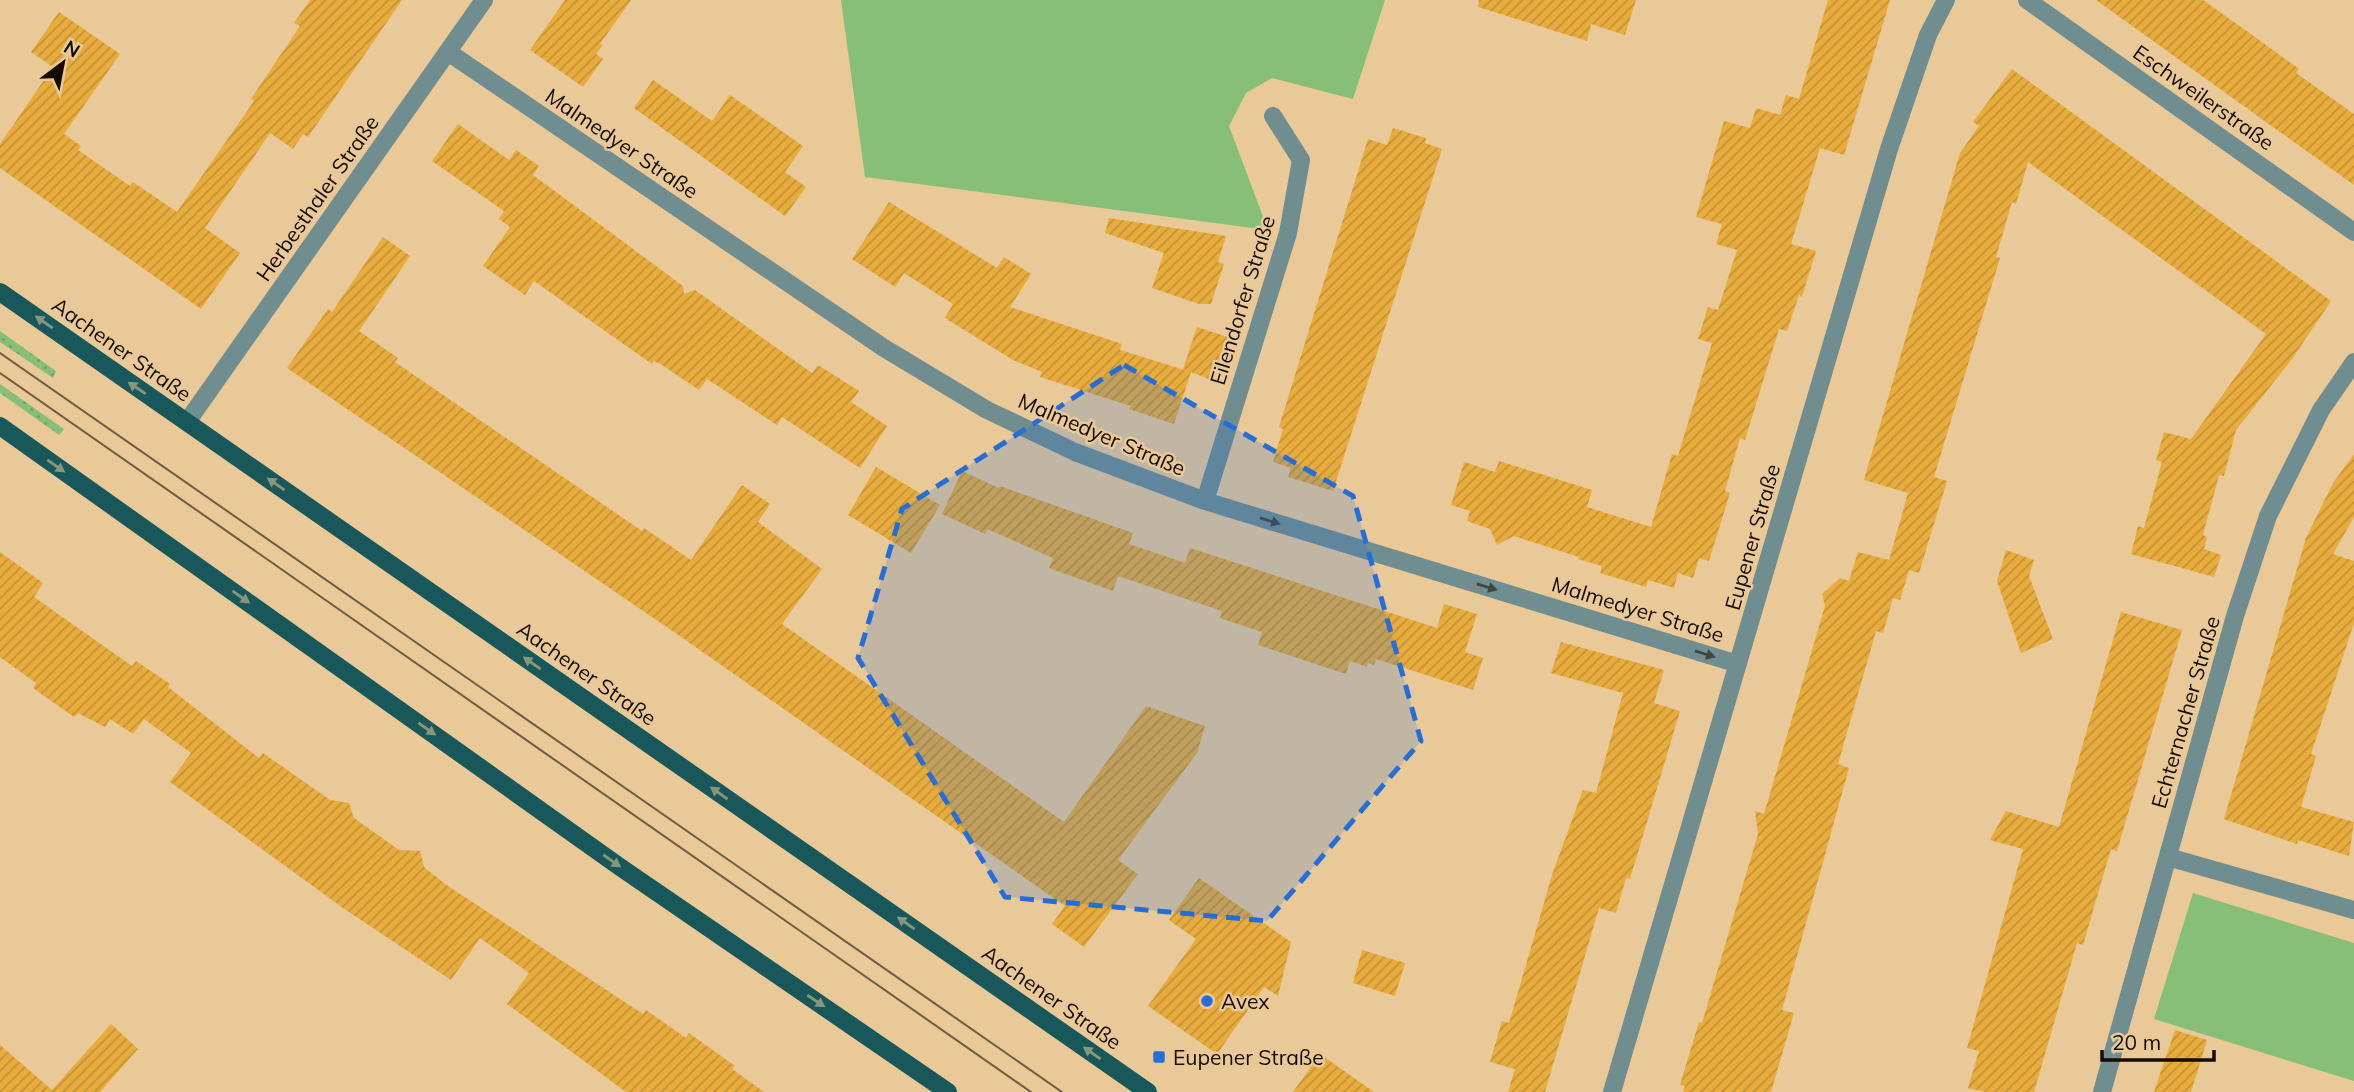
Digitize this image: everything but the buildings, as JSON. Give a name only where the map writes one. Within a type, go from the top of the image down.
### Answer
[{"type":"main road","name":"Aachener Straße","points":[[0,292],[1148,1092]]},
{"type":"main road","points":[[0,426],[620,867],[948,1092]]},
{"type":"street","name":"Herbesthaler Straße","points":[[187,422],[484,0]]},
{"type":"street","name":"Eupener Straße","points":[[1612,1092],[1889,149],[1928,35],[1946,0]]},
{"type":"street","name":"Eschweilerstraße","points":[[2027,0],[2354,232]]},
{"type":"street","name":"Malmedyer Straße","points":[[447,52],[884,348],[987,410],[1075,452],[1205,501],[1738,664]]},
{"type":"street","name":"Eilendorfer Straße","points":[[1205,501],[1288,233],[1301,160],[1273,116]]},
{"type":"street","name":"Echternacher Straße","points":[[2102,1092],[2235,616],[2268,516],[2314,422],[2354,362]]},
{"type":"street","points":[[2168,857],[2354,910]]},
{"type":"highlighted area","points":[[1124,365],[1353,496],[1421,741],[1267,921],[1005,897],[858,658],[902,509]]},
{"type":"green space","points":[[841,0],[1385,0],[1353,99],[1272,78],[1246,93],[1229,126],[1268,230],[865,177]]},
{"type":"green space","points":[[0,331],[56,371],[53,378],[0,342]]},
{"type":"green space","points":[[0,384],[64,429],[59,435],[0,393]]},
{"type":"green space","points":[[2193,893],[2354,943],[2354,1081],[2154,1019]]},
{"type":"tram line","points":[[0,353],[1062,1092]]},
{"type":"tram line","points":[[0,373],[1031,1092]]},
{"type":"place","name":"Avex","points":[[1207,1001]]},
{"type":"place","name":"Eupener Straße","points":[[1159,1057]]}]
